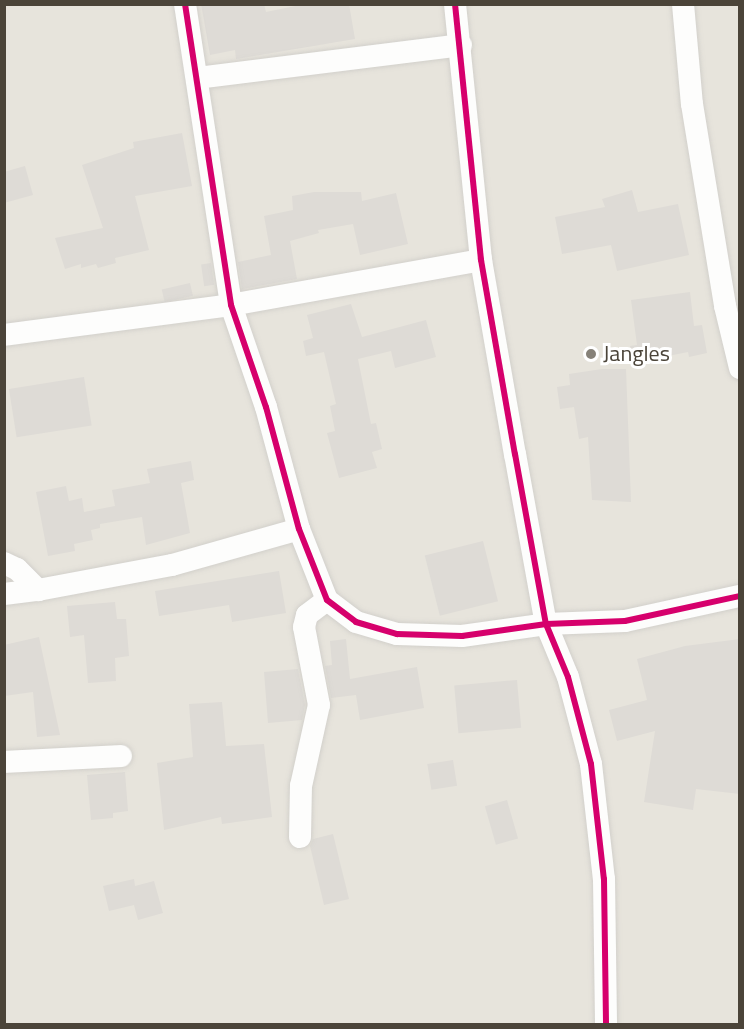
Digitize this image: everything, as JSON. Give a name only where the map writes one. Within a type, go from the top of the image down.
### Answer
[{"type":"street","points":[[185,4],[231,305],[266,407],[299,528],[327,600],[356,622],[397,634],[462,636],[546,624],[625,621],[740,596]]},
{"type":"street","points":[[455,4],[461,45],[481,260],[546,624],[568,677],[591,764],[604,879],[606,1024]]},
{"type":"street","points":[[683,4],[692,104],[725,306],[740,368]]},
{"type":"street","points":[[197,78],[461,45]]},
{"type":"street","points":[[4,335],[231,305],[481,260]]},
{"type":"street","points":[[4,594],[38,590],[172,565],[299,528]]},
{"type":"street","points":[[4,563],[17,569],[38,590]]},
{"type":"street","points":[[300,837],[301,786],[319,705],[304,627],[307,615],[327,600]]},
{"type":"street","points":[[4,762],[121,756]]},
{"type":"shaded area","points":[[5,5],[739,5],[739,1024],[5,1024]]},
{"type":"building","points":[[201,4],[264,4],[266,12],[305,4],[349,4],[355,39],[236,59],[235,50],[210,55]]},
{"type":"building","points":[[182,133],[192,186],[135,196],[149,250],[115,258],[116,263],[98,268],[96,264],[81,268],[81,264],[65,269],[55,238],[103,228],[82,165],[134,148],[133,142]]},
{"type":"building","points":[[25,166],[33,195],[4,203],[4,172]]},
{"type":"building","points":[[632,190],[638,212],[678,204],[689,255],[617,271],[611,245],[562,254],[555,217],[605,207],[602,199]]},
{"type":"building","points":[[314,192],[361,192],[362,201],[396,193],[408,244],[360,255],[353,224],[318,230],[319,233],[290,241],[297,279],[242,289],[238,262],[271,255],[264,216],[293,210],[292,196]]},
{"type":"building","points":[[211,263],[214,285],[204,286],[201,264]]},
{"type":"building","points":[[190,283],[193,296],[165,302],[162,290]]},
{"type":"building","points":[[690,292],[694,326],[702,325],[707,353],[689,357],[688,352],[633,363],[630,346],[637,345],[631,300]]},
{"type":"building","points":[[351,304],[362,337],[426,320],[436,357],[395,368],[391,351],[358,359],[371,424],[376,423],[382,449],[372,452],[377,468],[339,478],[327,433],[335,431],[330,406],[336,404],[324,352],[306,356],[303,341],[313,338],[307,315]]},
{"type":"building","points":[[602,369],[626,369],[631,502],[592,500],[588,437],[579,439],[574,407],[560,409],[557,387],[570,385],[569,374]]},
{"type":"building","points":[[84,377],[92,425],[17,437],[9,389]]},
{"type":"building","points":[[191,461],[194,480],[181,483],[190,533],[146,545],[142,517],[100,524],[100,528],[91,530],[93,540],[74,544],[75,551],[48,556],[36,492],[66,486],[69,501],[82,498],[84,512],[115,506],[112,490],[150,483],[147,469]]},
{"type":"building","points":[[483,541],[498,601],[440,616],[425,556]]},
{"type":"building","points":[[279,571],[286,613],[232,622],[229,605],[159,616],[155,591]]},
{"type":"building","points":[[115,602],[117,619],[126,619],[129,656],[115,658],[116,681],[88,683],[84,635],[70,637],[67,606]]},
{"type":"building","points":[[39,637],[60,735],[37,737],[33,692],[4,696],[4,645]]},
{"type":"building","points":[[346,639],[350,679],[417,667],[424,708],[360,720],[356,695],[331,698],[325,666],[332,665],[330,641]]},
{"type":"building","points":[[740,639],[740,794],[696,789],[693,810],[644,802],[655,731],[617,741],[609,710],[647,700],[637,659],[685,646]]},
{"type":"building","points":[[298,669],[305,705],[302,720],[268,723],[264,672]]},
{"type":"building","points":[[517,680],[521,728],[458,733],[454,685]]},
{"type":"building","points":[[222,702],[226,746],[264,744],[272,817],[222,824],[221,817],[164,830],[157,763],[193,757],[189,704]]},
{"type":"building","points":[[453,760],[457,786],[431,790],[427,764]]},
{"type":"building","points":[[125,772],[128,811],[113,813],[113,818],[91,820],[87,775]]},
{"type":"building","points":[[507,800],[518,838],[496,845],[485,806]]},
{"type":"building","points":[[333,834],[349,899],[324,905],[310,846],[313,839]]},
{"type":"building","points":[[134,879],[135,886],[154,881],[163,913],[138,920],[134,905],[109,911],[103,886]]},
{"type":"cycle path","points":[[185,4],[231,305],[266,407],[299,529],[327,600],[356,622],[397,634],[462,636],[546,624],[625,621],[740,596]]},
{"type":"cycle path","points":[[455,4],[481,260],[515,454],[546,624],[568,677],[591,764],[604,879],[606,1024]]},
{"type":"place","name":"Jangles","points":[[591,354]]}]
